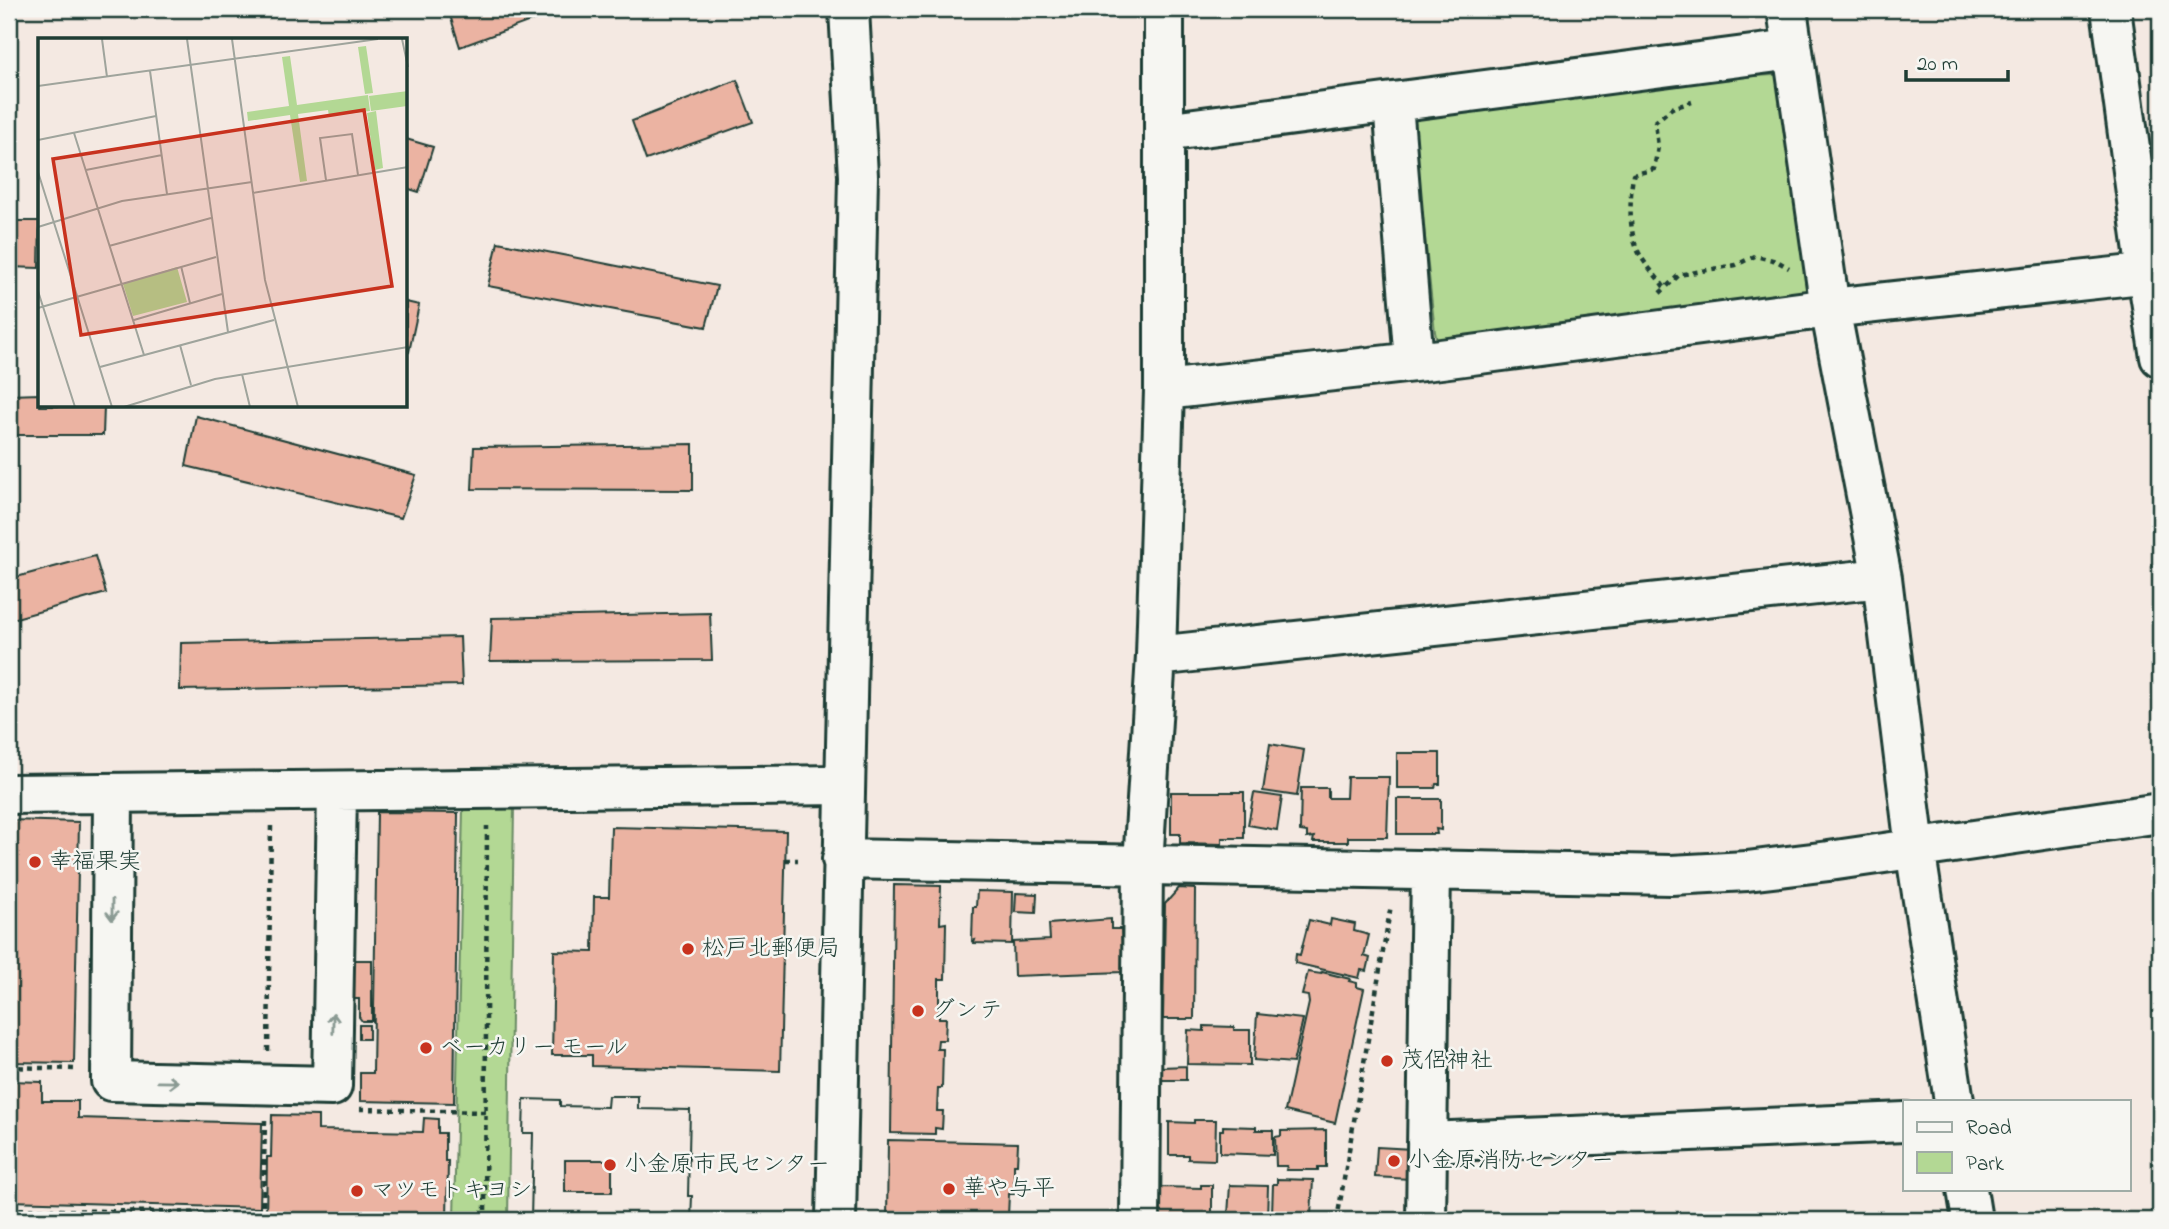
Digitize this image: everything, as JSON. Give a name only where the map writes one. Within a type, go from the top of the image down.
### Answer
[{"type":"street","points":[[836,1220],[858,176],[849,9]]},
{"type":"street","points":[[1140,1220],[1143,864],[1156,656],[1164,390],[1164,9]]},
{"type":"street","points":[[1787,9],[1830,308],[1882,578],[1915,848],[1954,1100]]},
{"type":"street","points":[[2111,9],[2153,273],[2160,357]]},
{"type":"street","points":[[1164,132],[1792,50]]},
{"type":"street","points":[[1392,104],[1414,361]]},
{"type":"street","points":[[1164,390],[1830,308],[2153,273]]},
{"type":"street","points":[[1156,656],[1882,578]]},
{"type":"street","points":[[9,794],[844,785]]},
{"type":"street","points":[[113,793],[111,1081],[332,1086],[337,791]]},
{"type":"street","points":[[842,859],[1659,875],[1747,871],[2160,813]]},
{"type":"street","points":[[1414,870],[1427,1142],[1426,1220]]},
{"type":"street","points":[[1427,1142],[1903,1122]]},
{"type":"street","points":[[1967,1190],[1972,1220]]},
{"type":"path","points":[[1664,287],[1639,254],[1633,237],[1630,198],[1633,175],[1654,169],[1658,147],[1655,122],[1672,108],[1698,99]]},
{"type":"path","points":[[485,1220],[487,790]]},
{"type":"path","points":[[785,860],[798,860]]},
{"type":"path","points":[[1337,1220],[1414,870]]},
{"type":"path","points":[[9,1067],[111,1070]]},
{"type":"path","points":[[9,1209],[253,1217],[263,1215],[265,1119]]},
{"type":"path","points":[[691,1217],[751,1220]]},
{"type":"green space","points":[[1795,74],[1830,308],[1441,359],[1435,332],[1412,115],[1698,79]]},
{"type":"green space","points":[[514,807],[508,1220],[454,1220],[463,808]]},
{"type":"building","points":[[448,9],[563,9],[460,47]]},
{"type":"building","points":[[737,80],[753,122],[646,160],[632,121]]},
{"type":"building","points":[[408,140],[433,147],[419,192],[408,189]]},
{"type":"building","points":[[9,221],[38,221],[38,268],[9,267]]},
{"type":"building","points":[[498,242],[717,286],[706,327],[488,286]]},
{"type":"building","points":[[408,302],[419,305],[408,352]]},
{"type":"building","points":[[38,394],[38,408],[104,408],[103,435],[9,435],[9,395]]},
{"type":"building","points":[[196,416],[416,475],[401,518],[186,466]]},
{"type":"building","points":[[693,444],[693,490],[472,489],[474,447]]},
{"type":"building","points":[[95,556],[106,593],[9,620],[9,579]]},
{"type":"building","points":[[710,613],[712,660],[490,661],[492,618]]},
{"type":"building","points":[[460,637],[462,685],[180,690],[181,643]]},
{"type":"building","points":[[1270,744],[1304,750],[1297,796],[1263,791]]},
{"type":"building","points":[[1397,753],[1440,753],[1440,784],[1436,784],[1435,788],[1397,788]]},
{"type":"building","points":[[1347,777],[1389,777],[1387,837],[1348,837],[1348,842],[1313,842],[1314,837],[1307,838],[1307,832],[1300,831],[1301,788],[1328,788],[1328,798],[1346,798]]},
{"type":"building","points":[[1171,792],[1244,792],[1244,838],[1222,838],[1222,844],[1180,843],[1180,834],[1171,834]]},
{"type":"building","points":[[1254,793],[1282,797],[1277,830],[1248,825]]},
{"type":"building","points":[[1397,799],[1441,799],[1441,830],[1436,829],[1437,834],[1397,834]]},
{"type":"building","points":[[377,812],[458,813],[454,1103],[360,1101],[360,1073],[373,1073]]},
{"type":"building","points":[[9,820],[79,822],[74,1063],[9,1062]]},
{"type":"building","points":[[611,827],[786,831],[780,1071],[592,1066],[592,1055],[552,1055],[554,951],[593,952],[594,897],[609,897]]},
{"type":"building","points":[[894,885],[941,886],[940,924],[946,923],[945,979],[939,979],[939,1018],[946,1018],[945,1040],[938,1040],[937,1049],[943,1049],[942,1088],[938,1088],[937,1111],[943,1111],[942,1129],[935,1128],[935,1134],[891,1133]]},
{"type":"building","points":[[1179,888],[1195,889],[1194,1019],[1163,1019],[1165,904]]},
{"type":"building","points":[[977,891],[1013,892],[1012,944],[972,941],[973,907],[976,907]]},
{"type":"building","points":[[1016,893],[1037,894],[1036,913],[1015,912]]},
{"type":"building","points":[[1111,919],[1111,929],[1121,929],[1123,972],[1014,976],[1013,942],[1050,940],[1049,924]]},
{"type":"building","points":[[1331,919],[1355,924],[1354,931],[1369,935],[1364,956],[1370,958],[1367,971],[1361,970],[1359,978],[1295,963],[1296,954],[1300,955],[1309,920],[1330,925]]},
{"type":"building","points":[[351,960],[372,960],[372,1021],[362,1021],[359,1017],[359,999],[350,999]]},
{"type":"building","points":[[1308,972],[1322,972],[1350,979],[1349,981],[1357,983],[1357,987],[1364,989],[1335,1123],[1285,1111],[1309,1003],[1308,996],[1302,995]]},
{"type":"building","points":[[1257,1014],[1303,1019],[1293,1063],[1254,1060]]},
{"type":"building","points":[[359,1025],[369,1025],[369,1039],[359,1039]]},
{"type":"building","points":[[1204,1026],[1250,1030],[1250,1065],[1187,1064],[1188,1030],[1204,1031]]},
{"type":"building","points":[[1186,1066],[1186,1080],[1162,1080],[1162,1067]]},
{"type":"building","points":[[9,1081],[42,1082],[42,1101],[78,1101],[78,1118],[262,1123],[260,1208],[9,1201]]},
{"type":"building","name":"小金原市民センター","points":[[608,1096],[638,1096],[638,1109],[690,1110],[688,1196],[692,1196],[691,1220],[531,1220],[533,1133],[523,1133],[524,1099],[560,1100],[560,1106],[607,1107]],"holes":[[[565,1160],[612,1160],[612,1192],[565,1192]]]},
{"type":"building","name":"小金原市民センター","points":[[608,1096],[638,1096],[638,1109],[690,1110],[688,1196],[692,1196],[691,1220],[531,1220],[533,1133],[523,1133],[524,1099],[560,1100],[560,1106],[607,1107]]},
{"type":"building","name":"マツモトキヨシ","points":[[272,1115],[318,1116],[318,1130],[423,1132],[424,1118],[438,1119],[438,1133],[445,1133],[445,1161],[448,1161],[447,1220],[266,1220],[267,1157],[271,1157]]},
{"type":"building","points":[[1194,1120],[1216,1120],[1215,1160],[1169,1155],[1169,1122],[1194,1123]]},
{"type":"building","points":[[1223,1126],[1273,1130],[1273,1155],[1220,1153],[1220,1130],[1223,1130]]},
{"type":"building","points":[[1326,1130],[1326,1167],[1318,1167],[1318,1170],[1286,1170],[1287,1166],[1276,1166],[1275,1137],[1281,1136],[1281,1131]]},
{"type":"building","points":[[888,1140],[1018,1143],[1017,1164],[1014,1164],[1014,1194],[1009,1194],[1008,1216],[1012,1216],[1012,1220],[887,1220]]},
{"type":"building","points":[[1377,1147],[1412,1149],[1410,1179],[1375,1177]]},
{"type":"building","points":[[1277,1179],[1313,1180],[1311,1216],[1272,1214],[1273,1184],[1277,1184]]},
{"type":"building","points":[[1201,1185],[1212,1185],[1212,1217],[1160,1216],[1160,1187],[1201,1188]]},
{"type":"building","points":[[1230,1185],[1268,1186],[1267,1218],[1228,1215]]},
{"type":"place","name":"幸福果実","points":[[35,862]]},
{"type":"place","name":"松戸北郵便局","points":[[688,949]]},
{"type":"place","name":"グンテ","points":[[918,1011]]},
{"type":"place","name":"ベーカリー モール","points":[[426,1048]]},
{"type":"place","name":"茂侶神社","points":[[1387,1061]]},
{"type":"place","name":"小金原消防センター","points":[[1394,1161]]},
{"type":"place","name":"小金原市民センター","points":[[610,1165]]},
{"type":"place","name":"華や与平","points":[[949,1189]]},
{"type":"place","name":"マツモトキヨシ","points":[[357,1191]]}]
